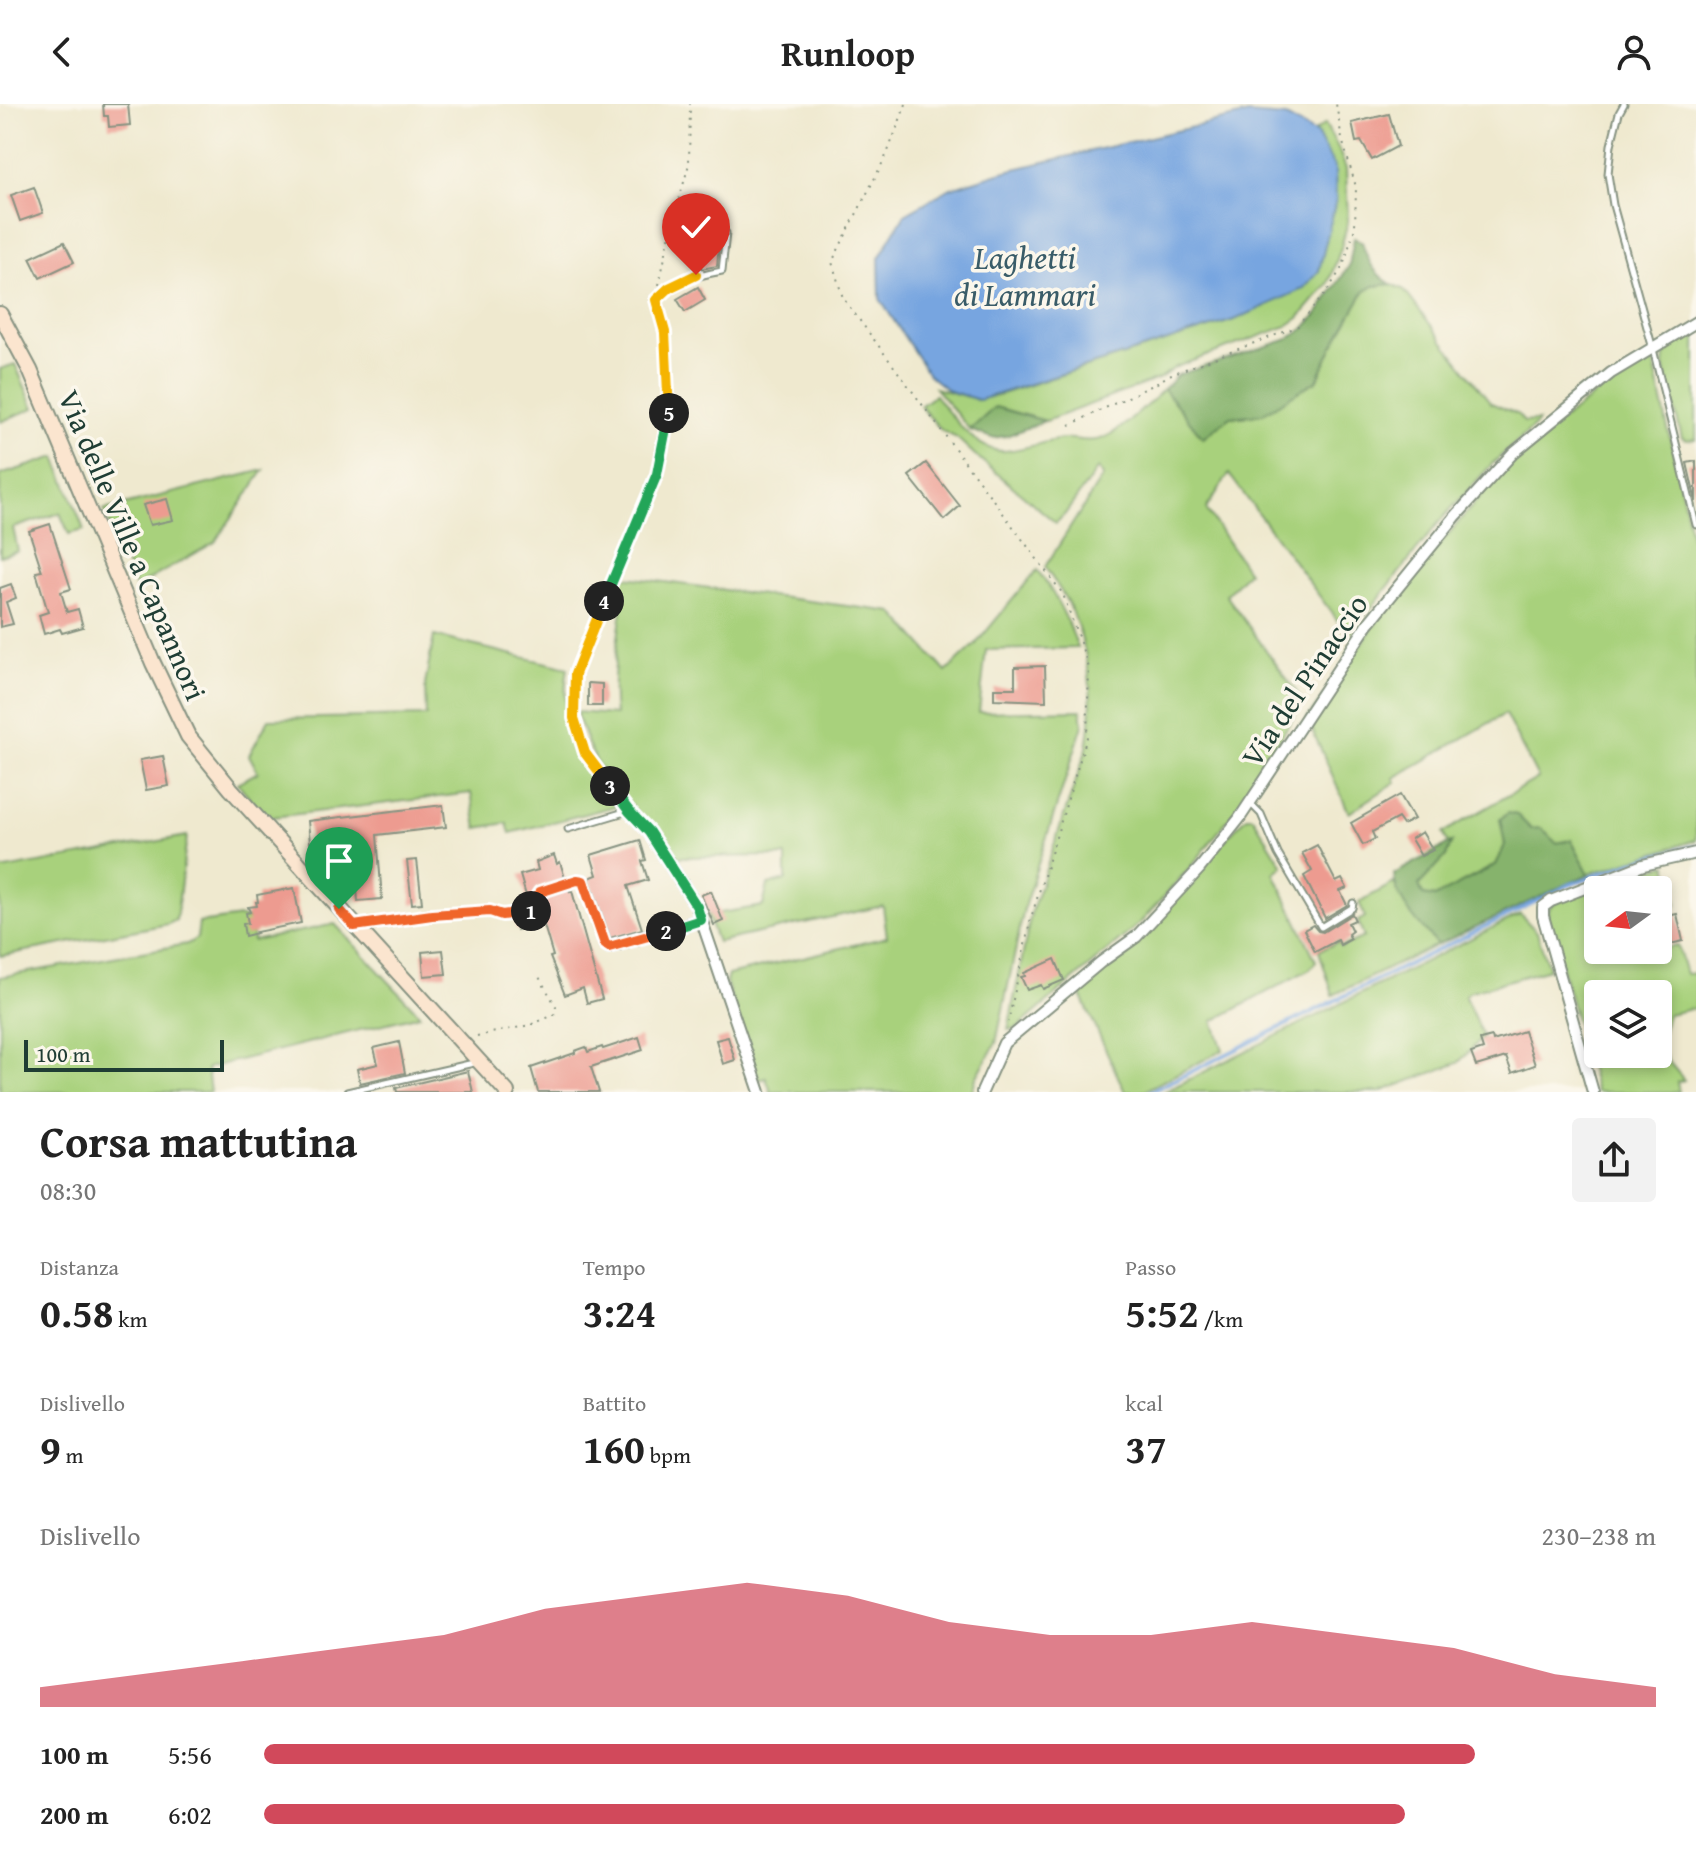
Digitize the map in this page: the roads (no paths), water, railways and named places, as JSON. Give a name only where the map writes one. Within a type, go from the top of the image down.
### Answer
[{"type":"street","name":"Via delle Ville a Capannori","points":[[0,314],[30,370],[153,663],[188,736],[231,789],[507,1092]]},
{"type":"street","name":"Via del Pinaccio","points":[[982,1092],[1004,1043],[1101,962],[1136,937],[1200,868],[1250,802],[1368,624],[1455,517],[1513,453],[1611,373],[1696,322]]},
{"type":"street","points":[[629,811],[649,832],[697,907],[760,1092]]},
{"type":"street","points":[[1593,1092],[1543,907],[1551,901],[1643,865],[1696,853]]},
{"type":"street","points":[[609,947],[701,920]]},
{"type":"lane","points":[[1624,104],[1614,134],[1608,174],[1613,205],[1653,349],[1696,525]]},
{"type":"lane","points":[[656,300],[669,288],[696,275],[722,271],[726,233]]},
{"type":"lane","points":[[1250,802],[1261,814],[1278,854],[1321,927],[1352,908],[1353,903]]},
{"type":"lane","points":[[568,829],[629,811]]},
{"type":"lane","points":[[354,926],[432,915],[490,911],[502,915],[533,911],[537,908],[540,892],[577,880],[586,884],[605,944],[609,947]]},
{"type":"lane","points":[[347,1092],[479,1062]]},
{"type":"water","name":"Laghetti di Lammari","points":[[1248,114],[1286,117],[1317,134],[1335,168],[1336,200],[1319,271],[1303,289],[1237,319],[979,400],[949,391],[929,375],[880,299],[879,258],[905,214],[951,188],[1002,172]]},
{"type":"waterway","points":[[1150,1092],[1569,885],[1642,859],[1696,846]]}]
